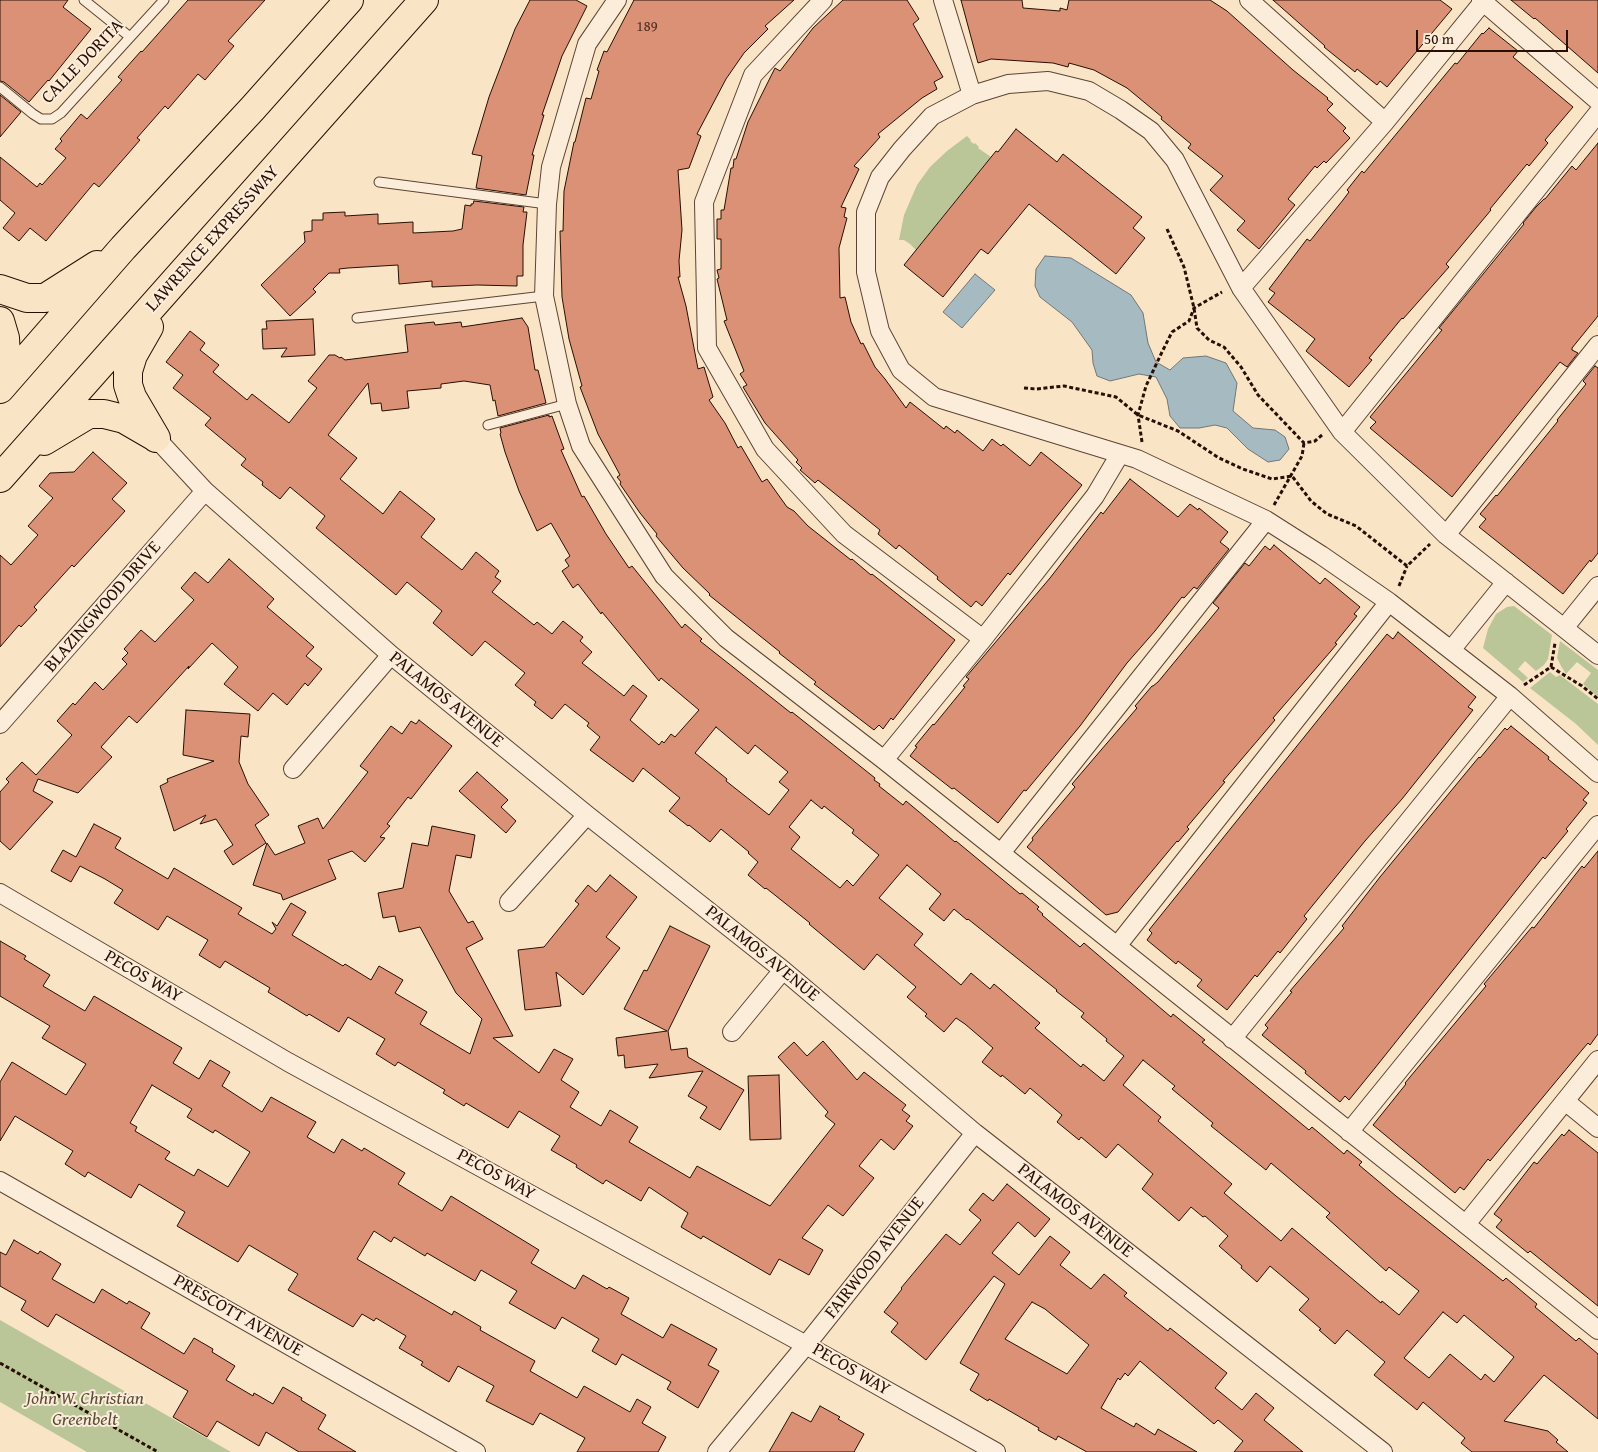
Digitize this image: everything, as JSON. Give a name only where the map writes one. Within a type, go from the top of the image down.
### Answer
[{"type":"highway","points":[[0,389],[123,248],[253,108],[349,0]]},
{"type":"highway","name":"LAWRENCE EXPRESSWAY","points":[[0,478],[424,0]]},
{"type":"highway","points":[[0,289],[27,298],[45,298],[123,248]]},
{"type":"highway","points":[[156,438],[132,397],[128,385],[128,371],[133,355],[174,283]]},
{"type":"highway","points":[[0,371],[6,358],[2,331]]},
{"type":"highway","points":[[19,456],[89,414],[104,414],[124,419],[156,438]]},
{"type":"street","points":[[617,0],[587,44],[551,167],[547,204],[544,296],[567,404],[581,446],[664,576],[726,638],[884,760],[1598,1330]]},
{"type":"street","points":[[823,0],[753,75],[704,202],[707,348],[765,450],[824,513],[844,534],[983,639]]},
{"type":"street","points":[[943,0],[972,95]]},
{"type":"street","points":[[1249,0],[1385,122]]},
{"type":"street","points":[[1239,285],[1385,122],[1482,1],[1598,101]]},
{"type":"street","points":[[1598,655],[1445,533],[1338,427],[1239,285],[1175,160],[1151,131],[1121,110],[1089,91],[1048,81],[1008,84],[972,95],[932,116],[880,177],[866,212],[866,272],[880,331],[901,370],[934,397],[1128,457],[1266,520],[1389,602],[1510,696],[1598,772]]},
{"type":"street","points":[[1338,427],[1598,113]]},
{"type":"street","points":[[1445,533],[1598,344]]},
{"type":"street","name":"PALAMOS AVENUE","points":[[156,438],[205,491],[390,655],[782,970],[975,1133],[1384,1452]]},
{"type":"street","points":[[884,760],[1128,457]]},
{"type":"street","name":"BLAZINGWOOD DRIVE","points":[[0,724],[205,491]]},
{"type":"street","points":[[1001,853],[1266,520]]},
{"type":"street","points":[[1451,650],[1506,582]]},
{"type":"street","points":[[1564,628],[1598,586]]},
{"type":"street","points":[[1117,946],[1389,602]]},
{"type":"street","points":[[293,769],[390,655]]},
{"type":"street","points":[[1232,1039],[1510,696]]},
{"type":"street","points":[[509,902],[587,815]]},
{"type":"street","points":[[1349,1132],[1598,826]]},
{"type":"street","name":"PECOS WAY","points":[[0,893],[288,1062],[806,1345],[996,1452]]},
{"type":"street","points":[[732,1032],[782,970]]},
{"type":"street","points":[[1466,1224],[1598,1060]]},
{"type":"street","points":[[1565,1102],[1598,1128]]},
{"type":"street","name":"FAIRWOOD AVENUE","points":[[717,1452],[806,1345],[975,1133]]},
{"type":"street","name":"PRESCOTT AVENUE","points":[[0,1181],[476,1452]]},
{"type":"lane","points":[[84,0],[130,37]]},
{"type":"lane","name":"CALLE DORITA","points":[[0,87],[24,108],[41,119],[52,119],[61,113],[164,0]]},
{"type":"lane","points":[[379,182],[547,204]]},
{"type":"lane","points":[[356,318],[544,296]]},
{"type":"lane","points":[[488,425],[567,404]]},
{"type":"path","points":[[1167,229],[1184,267],[1197,328],[1208,340],[1224,347],[1241,367],[1258,395],[1304,444]]},
{"type":"path","points":[[1128,457],[1143,442],[1138,415],[1146,386],[1172,332],[1189,321],[1194,308],[1239,285]]},
{"type":"path","points":[[1024,388],[1036,389],[1064,386],[1116,397],[1138,415],[1178,431],[1220,458],[1243,470],[1272,479],[1292,476]]},
{"type":"path","points":[[1304,444],[1315,441],[1338,427]]},
{"type":"path","points":[[1266,520],[1302,456],[1304,444]]},
{"type":"path","points":[[1292,476],[1311,501],[1327,514],[1356,526],[1407,566],[1445,533]]},
{"type":"path","points":[[1510,696],[1551,667],[1556,637],[1564,628]]},
{"type":"path","points":[[1551,667],[1582,686],[1598,699]]},
{"type":"path","points":[[0,1363],[158,1452]]},
{"type":"green space","points":[[967,136],[978,148],[991,157],[916,250],[904,240],[899,240],[904,215],[917,185],[930,167]]},
{"type":"green space","points":[[1514,606],[1552,635],[1548,659],[1544,665],[1536,671],[1525,661],[1518,669],[1528,678],[1523,682],[1483,648],[1488,629],[1496,614],[1507,607]]},
{"type":"green space","points":[[1560,641],[1598,670],[1598,697],[1583,684],[1591,673],[1577,662],[1566,674],[1557,658]]},
{"type":"green space","points":[[1550,672],[1556,677],[1560,675],[1598,704],[1598,745],[1576,724],[1530,688]]},
{"type":"green space","name":"John W. Christian Greenbelt","points":[[0,1320],[231,1452],[87,1452],[0,1402]]},
{"type":"water","points":[[1045,256],[1071,258],[1131,295],[1143,313],[1148,343],[1156,362],[1170,370],[1183,358],[1206,356],[1226,363],[1237,383],[1233,411],[1253,428],[1275,430],[1285,437],[1289,449],[1280,460],[1268,462],[1248,449],[1227,428],[1215,425],[1199,428],[1180,428],[1170,416],[1167,399],[1156,377],[1139,374],[1110,381],[1097,376],[1092,350],[1072,322],[1040,297],[1035,286],[1036,269]]},
{"type":"water","points":[[975,274],[995,290],[962,328],[943,312]]},
{"type":"building","points":[[0,0],[68,0],[63,7],[91,29],[49,81],[29,102],[4,82],[0,81]]},
{"type":"building","points":[[188,0],[265,0],[228,41],[234,46],[205,80],[198,74],[168,109],[165,106],[137,138],[140,140],[99,187],[94,183],[46,241],[30,228],[19,241],[3,228],[15,213],[0,200],[0,157],[37,187],[40,183],[42,185],[66,158],[55,149],[62,141],[60,139],[81,114],[87,119],[122,80],[118,77]]},
{"type":"building","points":[[530,0],[576,0],[587,6],[562,56],[542,115],[544,115],[532,155],[534,155],[526,195],[476,188],[482,156],[472,154],[489,97],[515,29]]},
{"type":"building","points":[[634,0],[794,0],[765,26],[768,29],[744,53],[726,79],[697,134],[701,136],[689,168],[678,170],[682,230],[679,261],[680,277],[678,277],[686,306],[698,369],[704,367],[713,397],[709,400],[725,423],[738,448],[741,446],[762,482],[767,479],[787,507],[794,511],[808,526],[955,640],[893,720],[891,718],[883,729],[879,725],[874,730],[814,684],[816,682],[709,595],[683,568],[656,536],[657,534],[620,484],[621,482],[617,477],[620,475],[598,434],[580,387],[582,386],[569,339],[562,297],[560,231],[563,231],[564,191],[574,142],[586,98],[591,99],[599,71],[597,70],[604,51],[607,52]]},
{"type":"building","points":[[843,0],[907,0],[919,19],[913,24],[943,77],[934,82],[937,89],[922,98],[878,134],[880,137],[854,166],[859,169],[841,207],[846,208],[844,217],[847,218],[839,248],[840,298],[845,297],[851,322],[861,344],[863,343],[875,367],[906,408],[910,402],[944,429],[946,426],[955,433],[957,430],[983,451],[992,439],[1001,446],[1003,444],[1030,466],[1041,452],[1082,485],[1010,575],[1008,573],[982,606],[976,601],[971,607],[899,545],[896,549],[878,534],[880,530],[818,480],[815,483],[800,470],[802,468],[796,462],[798,460],[765,423],[743,387],[747,385],[740,374],[744,371],[724,321],[727,320],[717,279],[719,278],[717,270],[721,269],[721,239],[717,239],[717,219],[721,219],[721,210],[724,210],[734,159],[736,159],[748,122],[775,68],[780,71],[813,28]]},
{"type":"building","points":[[961,0],[1022,0],[1023,8],[1060,11],[1060,8],[1067,10],[1069,0],[1210,0],[1227,11],[1293,70],[1328,98],[1333,104],[1327,110],[1346,128],[1343,131],[1350,138],[1326,163],[1324,161],[1317,168],[1315,166],[1288,199],[1295,205],[1259,249],[1237,230],[1245,221],[1210,190],[1223,176],[1188,148],[1191,144],[1161,119],[1162,117],[1127,88],[1094,70],[1069,63],[1068,67],[1053,63],[991,59],[978,63]]},
{"type":"building","points":[[1273,0],[1440,0],[1452,9],[1387,87],[1380,81],[1377,85],[1357,69],[1355,72],[1324,47]]},
{"type":"building","points":[[1511,0],[1598,0],[1598,73],[1535,18]]},
{"type":"building","points":[[1489,28],[1518,51],[1513,57],[1573,107],[1545,140],[1548,143],[1529,166],[1527,164],[1446,264],[1449,267],[1402,318],[1369,358],[1372,360],[1349,387],[1306,351],[1315,339],[1268,302],[1275,293],[1269,289],[1307,239],[1310,241],[1343,200],[1349,192],[1347,190],[1362,171],[1364,173],[1455,63],[1457,64],[1482,33]]},
{"type":"building","points":[[0,95],[21,112],[0,137]]},
{"type":"building","points":[[1016,129],[1057,162],[1063,154],[1142,217],[1133,228],[1145,238],[1116,274],[1029,204],[988,254],[981,249],[943,297],[904,265]]},
{"type":"building","points":[[1598,143],[1598,316],[1572,348],[1572,350],[1578,353],[1567,367],[1560,362],[1452,497],[1370,428],[1376,422],[1370,417],[1442,330],[1439,328],[1536,207],[1572,166],[1576,170]]},
{"type":"building","points":[[474,201],[524,207],[523,212],[527,212],[523,245],[523,276],[517,276],[517,286],[432,287],[432,281],[399,284],[398,265],[339,269],[340,273],[329,273],[313,289],[316,292],[290,316],[261,285],[305,242],[304,232],[312,231],[312,220],[323,220],[323,213],[345,212],[345,216],[378,214],[378,224],[413,222],[413,233],[453,231],[462,229],[465,205],[471,206]]},
{"type":"building","points":[[522,318],[528,327],[535,370],[538,370],[546,403],[498,416],[490,385],[464,381],[441,384],[441,388],[407,391],[409,408],[382,411],[381,403],[371,404],[368,383],[328,435],[357,458],[340,479],[383,514],[400,491],[435,519],[421,537],[462,570],[476,552],[499,571],[495,577],[501,581],[492,592],[534,625],[537,622],[552,634],[563,621],[583,637],[580,641],[592,652],[582,663],[624,696],[633,685],[647,696],[630,720],[659,745],[662,741],[664,743],[671,734],[675,737],[699,710],[661,678],[659,681],[602,612],[601,614],[578,584],[573,588],[562,571],[569,566],[565,560],[570,556],[551,523],[537,531],[519,491],[505,452],[500,428],[549,415],[549,417],[552,416],[564,449],[561,450],[582,497],[584,496],[629,568],[632,566],[682,628],[685,624],[702,639],[700,641],[875,778],[874,780],[880,784],[879,786],[903,805],[906,801],[1020,894],[1022,893],[1039,907],[1037,909],[1042,915],[1080,947],[1084,943],[1171,1017],[1173,1014],[1205,1040],[1202,1042],[1309,1130],[1312,1127],[1344,1154],[1347,1150],[1362,1162],[1359,1165],[1396,1196],[1503,1281],[1506,1278],[1537,1304],[1535,1307],[1576,1341],[1579,1338],[1598,1354],[1598,1419],[1544,1375],[1504,1421],[1548,1431],[1558,1440],[1556,1442],[1568,1452],[1472,1452],[1461,1443],[1465,1438],[1423,1402],[1417,1410],[1374,1375],[1385,1362],[1347,1330],[1335,1344],[1299,1310],[1309,1299],[1270,1266],[1257,1282],[1219,1246],[1228,1236],[1205,1216],[1203,1217],[1191,1207],[1179,1221],[1142,1189],[1153,1174],[1118,1144],[1106,1158],[1081,1137],[1079,1140],[1057,1122],[1062,1115],[1030,1088],[1025,1094],[1002,1075],[1001,1077],[982,1062],[993,1048],[965,1024],[956,1018],[944,1032],[907,997],[916,987],[877,954],[864,970],[810,923],[748,875],[758,862],[721,829],[710,842],[669,811],[680,798],[643,768],[633,782],[590,750],[600,737],[587,726],[589,723],[565,704],[552,719],[534,705],[536,702],[515,685],[525,673],[485,641],[472,656],[433,623],[442,611],[407,582],[396,595],[316,528],[325,516],[290,487],[280,499],[262,485],[263,482],[241,465],[246,459],[205,425],[211,418],[173,388],[183,375],[166,362],[190,331],[205,343],[200,350],[219,365],[213,372],[247,400],[252,394],[289,423],[317,388],[308,381],[329,355],[335,355],[345,360],[408,352],[405,325],[434,322],[435,325],[461,322],[462,327]],"holes":[[[716,727],[748,754],[755,745],[788,772],[779,782],[789,790],[769,815],[726,781],[727,779],[695,753]],[[811,800],[822,809],[824,806],[854,830],[852,833],[879,855],[853,886],[847,880],[840,888],[791,849],[800,837],[789,827]],[[907,865],[941,894],[929,909],[944,921],[954,909],[968,919],[1084,1013],[1081,1017],[1124,1056],[1104,1081],[1083,1064],[1081,1067],[1035,1028],[1040,1023],[994,984],[990,989],[971,973],[961,985],[914,945],[923,934],[879,898]],[[1143,1060],[1175,1086],[1172,1089],[1213,1123],[1211,1126],[1266,1170],[1271,1163],[1330,1213],[1326,1217],[1386,1271],[1389,1267],[1419,1291],[1399,1315],[1382,1301],[1381,1303],[1292,1228],[1281,1241],[1224,1193],[1232,1184],[1158,1121],[1161,1117],[1123,1085]],[[1443,1312],[1457,1323],[1464,1315],[1514,1357],[1494,1382],[1485,1374],[1481,1380],[1450,1354],[1429,1378],[1404,1358]]]},
{"type":"building","points":[[313,319],[315,355],[281,357],[287,348],[263,349],[262,329],[267,329],[266,321]]},
{"type":"building","points":[[1595,366],[1598,368],[1598,553],[1591,562],[1590,560],[1563,594],[1479,527],[1486,519],[1480,514],[1558,421],[1586,384],[1583,381]]},
{"type":"building","points":[[93,452],[127,483],[112,499],[125,511],[74,567],[72,565],[34,607],[37,610],[21,627],[19,625],[0,647],[0,555],[11,565],[38,535],[28,526],[53,498],[39,486],[50,473],[74,472]]},
{"type":"building","points":[[1130,479],[1178,517],[1190,504],[1198,510],[1199,508],[1228,532],[1220,542],[1229,549],[1197,589],[1194,587],[1184,598],[1182,597],[1127,663],[1080,726],[998,823],[910,756],[917,747],[915,746],[965,687],[963,686],[969,679],[966,677],[1050,578],[1101,512],[1103,514]]},
{"type":"building","points":[[1274,545],[1320,584],[1325,578],[1360,607],[1354,614],[1357,616],[1335,643],[1337,644],[1273,718],[1275,720],[1223,781],[1225,782],[1187,827],[1189,829],[1118,912],[1106,915],[1027,847],[1033,840],[1032,838],[1075,787],[1072,784],[1137,708],[1135,706],[1152,686],[1158,682],[1219,608],[1213,603],[1245,563],[1249,566],[1265,546],[1270,550]]},
{"type":"building","points":[[229,559],[274,599],[267,607],[314,647],[306,656],[322,669],[308,686],[305,683],[287,705],[273,693],[258,711],[224,684],[238,667],[212,643],[137,723],[129,716],[101,747],[112,757],[78,793],[38,779],[33,791],[53,802],[10,850],[0,841],[0,792],[9,782],[6,779],[22,762],[36,775],[72,735],[57,721],[73,703],[75,705],[95,682],[103,690],[127,664],[122,659],[128,653],[124,649],[141,630],[155,642],[194,600],[181,588],[195,572],[208,583]]},
{"type":"building","points":[[1398,632],[1476,697],[1468,707],[1473,710],[1402,799],[1304,916],[1307,919],[1280,953],[1278,951],[1257,977],[1255,975],[1227,1010],[1197,986],[1202,980],[1178,961],[1176,964],[1147,940],[1152,933],[1149,930],[1387,634],[1393,639]]},
{"type":"building","points":[[186,710],[250,714],[248,737],[241,736],[239,762],[248,784],[269,815],[255,825],[266,843],[233,865],[224,851],[233,845],[216,819],[200,824],[206,815],[174,831],[160,786],[168,782],[167,779],[214,761],[183,755]]},
{"type":"building","points":[[419,720],[452,746],[411,799],[408,797],[387,824],[390,826],[380,837],[385,838],[365,862],[352,851],[328,860],[336,879],[283,900],[281,894],[253,885],[267,843],[275,855],[305,843],[298,826],[318,818],[323,829],[368,772],[360,766],[391,726],[402,734],[411,721],[416,724]]},
{"type":"building","points":[[1511,726],[1589,793],[1583,800],[1587,803],[1566,829],[1568,831],[1545,859],[1543,857],[1349,1100],[1345,1096],[1340,1102],[1262,1035],[1268,1028],[1265,1025],[1292,992],[1290,991],[1344,928],[1342,926],[1380,877],[1479,757],[1505,728],[1507,730]]},
{"type":"building","points":[[477,772],[508,800],[501,807],[516,821],[506,833],[459,791]]},
{"type":"building","points":[[94,824],[121,838],[115,848],[168,879],[174,868],[242,908],[238,914],[272,934],[276,929],[272,922],[277,926],[291,903],[306,912],[292,935],[343,966],[345,964],[371,980],[379,966],[403,980],[395,993],[427,1012],[420,1024],[470,1054],[482,1019],[456,993],[420,927],[399,932],[395,916],[383,918],[378,893],[403,888],[412,843],[428,846],[432,826],[475,835],[471,858],[456,855],[449,891],[468,923],[473,921],[483,939],[466,948],[513,1036],[493,1038],[539,1073],[554,1049],[573,1059],[561,1080],[579,1092],[570,1107],[601,1126],[610,1110],[638,1127],[629,1142],[690,1178],[697,1166],[770,1206],[835,1124],[825,1116],[828,1112],[778,1057],[794,1042],[807,1056],[823,1041],[857,1080],[864,1072],[906,1105],[902,1110],[910,1116],[906,1121],[913,1126],[894,1150],[881,1139],[859,1166],[874,1178],[843,1216],[828,1205],[802,1238],[823,1250],[809,1275],[779,1259],[770,1275],[703,1236],[701,1239],[681,1227],[688,1213],[649,1187],[641,1201],[606,1180],[603,1184],[576,1167],[577,1165],[551,1150],[560,1136],[519,1111],[508,1128],[466,1103],[464,1106],[443,1093],[445,1090],[398,1062],[395,1066],[376,1054],[385,1039],[348,1017],[339,1032],[309,1014],[307,1016],[268,992],[270,988],[225,961],[220,968],[199,955],[208,940],[167,916],[158,930],[114,903],[123,890],[105,879],[80,866],[71,882],[51,871],[63,850],[76,857]]},
{"type":"building","points":[[1598,851],[1598,1034],[1590,1045],[1588,1043],[1582,1050],[1490,1161],[1488,1159],[1464,1190],[1460,1187],[1455,1193],[1373,1125],[1405,1083],[1486,986],[1484,984],[1532,927],[1534,928],[1582,866],[1584,868]]},
{"type":"building","points":[[610,875],[637,897],[606,937],[620,948],[583,995],[556,972],[561,1006],[525,1010],[518,950],[544,947],[579,904],[575,901],[588,885],[596,892]]},
{"type":"building","points":[[670,926],[710,946],[668,1031],[671,1050],[687,1048],[688,1057],[744,1090],[720,1130],[700,1118],[707,1107],[688,1096],[703,1071],[649,1078],[658,1064],[625,1068],[624,1055],[618,1056],[616,1038],[667,1031],[624,1009],[644,970],[647,971]]},
{"type":"building","points":[[0,941],[26,956],[24,959],[50,975],[43,986],[85,1011],[94,996],[182,1048],[173,1063],[199,1079],[210,1060],[230,1072],[222,1086],[262,1112],[271,1097],[316,1122],[307,1137],[334,1153],[342,1139],[362,1151],[364,1148],[405,1173],[398,1184],[442,1211],[451,1196],[539,1250],[531,1263],[575,1289],[583,1275],[607,1289],[609,1287],[629,1298],[621,1314],[663,1338],[671,1324],[717,1349],[708,1365],[719,1371],[698,1408],[667,1389],[671,1382],[622,1354],[616,1365],[592,1351],[599,1339],[562,1317],[555,1329],[509,1303],[517,1291],[481,1270],[475,1281],[427,1253],[425,1256],[394,1237],[391,1242],[374,1231],[357,1259],[452,1315],[454,1311],[481,1327],[480,1330],[535,1361],[530,1371],[577,1398],[584,1386],[630,1412],[637,1399],[651,1407],[642,1423],[666,1437],[658,1452],[577,1452],[585,1438],[540,1413],[533,1425],[486,1401],[494,1386],[458,1366],[449,1382],[421,1365],[423,1362],[399,1348],[406,1336],[376,1318],[374,1321],[362,1314],[353,1327],[288,1290],[298,1274],[249,1245],[238,1262],[177,1226],[185,1212],[139,1184],[131,1198],[88,1172],[85,1177],[65,1164],[73,1151],[15,1116],[0,1141],[0,1082],[12,1062],[66,1095],[86,1064],[42,1038],[50,1026],[0,996]],"holes":[[[152,1085],[192,1109],[187,1117],[213,1133],[215,1130],[250,1152],[228,1187],[198,1169],[194,1176],[165,1159],[170,1152],[135,1131],[137,1127],[130,1123]]]},
{"type":"building","points":[[779,1075],[781,1139],[750,1140],[748,1076]]},
{"type":"building","points":[[1569,1130],[1598,1153],[1598,1306],[1530,1251],[1528,1253],[1496,1227],[1502,1220],[1494,1214],[1534,1162],[1537,1164],[1562,1134],[1564,1136]]},
{"type":"building","points":[[1007,1184],[1050,1219],[1035,1237],[1018,1222],[992,1253],[1019,1275],[1050,1236],[1070,1252],[1060,1265],[1091,1289],[1104,1274],[1127,1293],[1124,1296],[1168,1331],[1170,1328],[1227,1373],[1215,1388],[1242,1410],[1256,1393],[1274,1408],[1264,1420],[1303,1452],[1234,1452],[1243,1441],[1218,1420],[1214,1424],[1140,1361],[1128,1376],[1125,1373],[1120,1380],[1118,1378],[1101,1408],[1134,1427],[1136,1423],[1155,1435],[1158,1429],[1197,1452],[1087,1452],[1058,1436],[1056,1440],[1038,1430],[1039,1428],[970,1390],[979,1374],[960,1363],[1005,1284],[994,1276],[926,1360],[891,1332],[898,1323],[884,1312],[901,1288],[946,1234],[960,1245],[981,1220],[969,1210],[983,1193],[993,1201]],"holes":[[[1032,1302],[1045,1309],[1089,1345],[1067,1374],[1005,1339]]]},
{"type":"building","points":[[14,1240],[38,1254],[40,1251],[61,1264],[52,1279],[94,1303],[102,1289],[127,1304],[129,1301],[150,1313],[141,1328],[184,1354],[194,1338],[213,1349],[212,1352],[235,1366],[226,1380],[253,1396],[254,1393],[273,1404],[283,1387],[302,1398],[301,1400],[326,1415],[318,1429],[356,1452],[299,1452],[266,1432],[259,1446],[217,1421],[207,1437],[173,1417],[188,1391],[56,1314],[48,1327],[21,1310],[26,1301],[0,1286],[0,1252],[6,1255]]},
{"type":"building","points":[[820,1406],[864,1434],[854,1452],[769,1452],[792,1412],[811,1422]]}]
